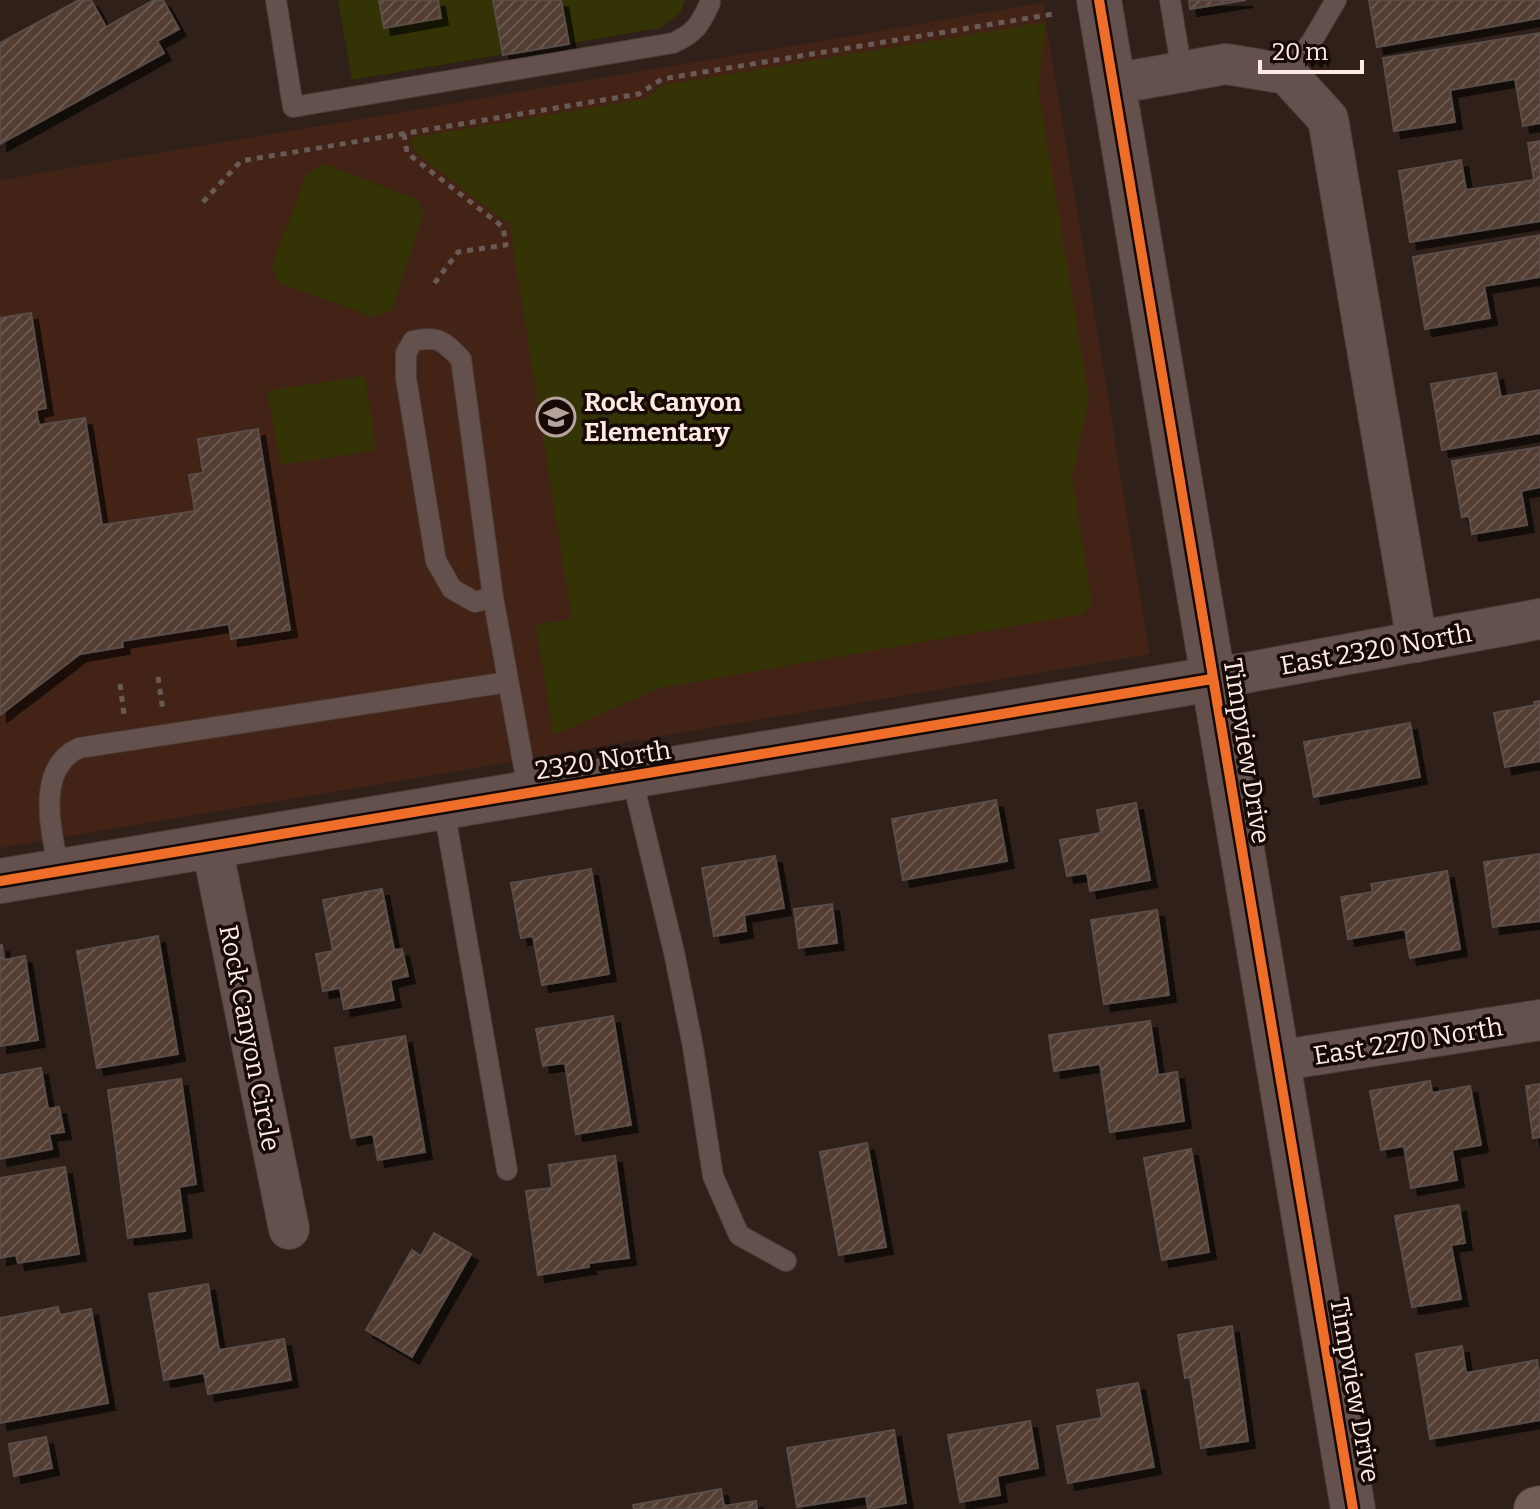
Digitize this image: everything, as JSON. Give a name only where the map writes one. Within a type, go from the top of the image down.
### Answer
[{"type":"street","name":"Timpview Drive","points":[[1099,0],[1353,1509]]},
{"type":"street","points":[[1113,84],[1226,64],[1287,74],[1328,119],[1417,642]]},
{"type":"street","name":"East 2320 North","points":[[1212,679],[1540,619]]},
{"type":"street","name":"2320 North","points":[[0,881],[1212,679]]},
{"type":"street","name":"Rock Canyon Circle","points":[[212,847],[289,1229]]},
{"type":"street","name":"East 2270 North","points":[[1276,1061],[1540,1020]]},
{"type":"lane","points":[[276,0],[293,107],[673,43],[691,35],[715,1]]},
{"type":"lane","points":[[1170,0],[1182,72]]},
{"type":"lane","points":[[1287,74],[1312,41],[1336,0]]},
{"type":"lane","points":[[493,597],[475,602],[452,589],[436,561],[406,378],[406,353],[413,341],[431,337],[446,343],[461,359],[493,597],[529,795]]},
{"type":"lane","points":[[59,871],[50,826],[52,786],[57,766],[65,754],[79,748],[508,682]]},
{"type":"lane","points":[[632,778],[674,952],[693,1047],[713,1176],[739,1235],[786,1261]]},
{"type":"lane","points":[[444,809],[507,1170]]},
{"type":"path","points":[[203,202],[241,161],[639,94],[662,79],[1053,14]]},
{"type":"path","points":[[404,134],[407,153],[503,227],[506,245],[458,252],[433,285]]},
{"type":"shaded area","points":[[338,0],[685,0],[680,13],[660,28],[352,80]]},
{"type":"shaded area","name":"Rock Canyon Elementary","points":[[1043,3],[1150,654],[0,848],[0,180]]},
{"type":"shaded area","points":[[1046,22],[1038,88],[1089,399],[1072,477],[1092,604],[1082,614],[659,688],[554,735],[536,629],[539,624],[572,619],[509,221],[504,221],[413,150],[412,138],[644,99],[665,85]]},
{"type":"shaded area","points":[[325,164],[416,199],[424,212],[392,310],[373,317],[279,283],[272,266],[307,173]]},
{"type":"shaded area","points":[[365,376],[376,450],[281,465],[267,391]]},
{"type":"building","points":[[79,0],[91,0],[106,27],[154,0],[163,0],[179,29],[157,41],[164,53],[0,144],[0,43]]},
{"type":"building","points":[[379,0],[438,0],[441,18],[384,28]]},
{"type":"building","points":[[493,0],[561,0],[569,44],[503,55]]},
{"type":"building","points":[[1189,0],[1246,0],[1190,9]]},
{"type":"building","points":[[1369,0],[1540,0],[1540,18],[1377,47]]},
{"type":"building","points":[[1540,33],[1540,123],[1523,126],[1515,79],[1450,90],[1455,122],[1394,131],[1383,58]]},
{"type":"building","points":[[1540,141],[1540,221],[1410,242],[1399,171],[1461,160],[1466,190],[1534,180],[1528,143]]},
{"type":"building","points":[[1540,235],[1540,277],[1484,286],[1490,318],[1425,329],[1413,257]]},
{"type":"building","points":[[31,313],[46,408],[36,410],[39,425],[85,418],[102,525],[195,511],[189,475],[203,473],[198,439],[258,429],[290,630],[231,639],[229,624],[122,641],[123,647],[80,654],[0,715],[0,318]]},
{"type":"building","points":[[1496,373],[1501,397],[1540,390],[1540,433],[1442,450],[1431,384]]},
{"type":"building","points":[[1540,447],[1540,487],[1521,491],[1527,525],[1472,534],[1469,516],[1462,517],[1452,461]]},
{"type":"building","points":[[1540,701],[1540,761],[1505,767],[1494,713],[1535,705],[1534,702]]},
{"type":"building","points":[[1410,723],[1420,777],[1314,797],[1304,742]]},
{"type":"building","points":[[996,800],[1007,861],[903,880],[892,819]]},
{"type":"building","points":[[1136,803],[1150,880],[1090,891],[1087,873],[1067,876],[1060,840],[1101,833],[1097,810]]},
{"type":"building","points":[[1540,854],[1540,921],[1493,927],[1484,862]]},
{"type":"building","points":[[775,856],[784,908],[744,915],[746,931],[714,936],[702,868]]},
{"type":"building","points":[[591,869],[609,974],[542,985],[533,936],[521,938],[511,883]]},
{"type":"building","points":[[1447,871],[1460,949],[1410,958],[1405,929],[1348,939],[1341,897],[1373,892],[1371,884]]},
{"type":"building","points":[[382,889],[394,950],[402,949],[408,976],[390,980],[394,1000],[344,1009],[340,988],[323,991],[316,954],[333,951],[323,900]]},
{"type":"building","points":[[832,904],[837,943],[799,948],[794,909]]},
{"type":"building","points":[[1157,910],[1169,995],[1104,1004],[1091,920]]},
{"type":"building","points":[[158,936],[178,1054],[97,1068],[77,951]]},
{"type":"building","points":[[0,945],[4,960],[25,956],[38,1040],[0,1046]]},
{"type":"building","points":[[613,1016],[631,1125],[576,1134],[565,1063],[543,1066],[536,1029]]},
{"type":"building","points":[[1150,1021],[1158,1075],[1177,1072],[1184,1121],[1110,1132],[1100,1064],[1054,1071],[1049,1035]]},
{"type":"building","points":[[405,1036],[425,1152],[378,1160],[373,1134],[351,1138],[335,1048]]},
{"type":"building","points":[[41,1068],[48,1109],[59,1107],[64,1132],[49,1134],[52,1149],[0,1159],[0,1075]]},
{"type":"building","points":[[181,1079],[196,1184],[179,1187],[185,1231],[128,1238],[108,1090]]},
{"type":"building","points":[[1430,1081],[1432,1093],[1470,1086],[1481,1145],[1452,1150],[1457,1180],[1411,1188],[1404,1146],[1381,1150],[1370,1091]]},
{"type":"building","points":[[1540,1084],[1540,1137],[1533,1138],[1526,1086]]},
{"type":"building","points":[[867,1143],[886,1247],[839,1255],[820,1152]]},
{"type":"building","points":[[1191,1149],[1209,1252],[1162,1260],[1144,1158]]},
{"type":"building","points":[[615,1156],[629,1258],[589,1263],[589,1267],[538,1275],[526,1191],[552,1188],[549,1165]]},
{"type":"building","points":[[65,1167],[79,1254],[18,1263],[16,1255],[0,1258],[0,1178]]},
{"type":"building","points":[[1459,1205],[1465,1243],[1451,1245],[1461,1299],[1412,1307],[1395,1216]]},
{"type":"building","points":[[434,1233],[471,1254],[412,1357],[366,1330],[412,1250],[421,1256]]},
{"type":"building","points":[[208,1284],[219,1350],[284,1339],[291,1380],[208,1394],[204,1373],[164,1380],[149,1294]]},
{"type":"building","points":[[58,1307],[60,1315],[91,1309],[108,1403],[0,1423],[0,1318]]},
{"type":"building","points":[[1232,1326],[1248,1441],[1201,1448],[1190,1377],[1185,1378],[1178,1335]]},
{"type":"building","points":[[1462,1346],[1466,1373],[1537,1360],[1540,1420],[1430,1439],[1416,1354]]},
{"type":"building","points":[[1138,1383],[1154,1467],[1068,1483],[1057,1426],[1102,1418],[1097,1390]]},
{"type":"building","points":[[1030,1421],[1038,1468],[997,1476],[1000,1495],[960,1502],[948,1435]]},
{"type":"building","points":[[894,1430],[906,1503],[868,1509],[866,1496],[797,1507],[787,1448]]},
{"type":"building","points":[[46,1437],[52,1468],[14,1476],[9,1444]]},
{"type":"building","points":[[721,1489],[724,1506],[756,1501],[757,1509],[634,1509],[633,1505]]},
{"type":"cycle path","points":[[1099,0],[1353,1509]]},
{"type":"cycle path","points":[[0,881],[1212,679]]},
{"type":"place","name":"Rock Canyon Elementary","points":[[556,417]]}]
